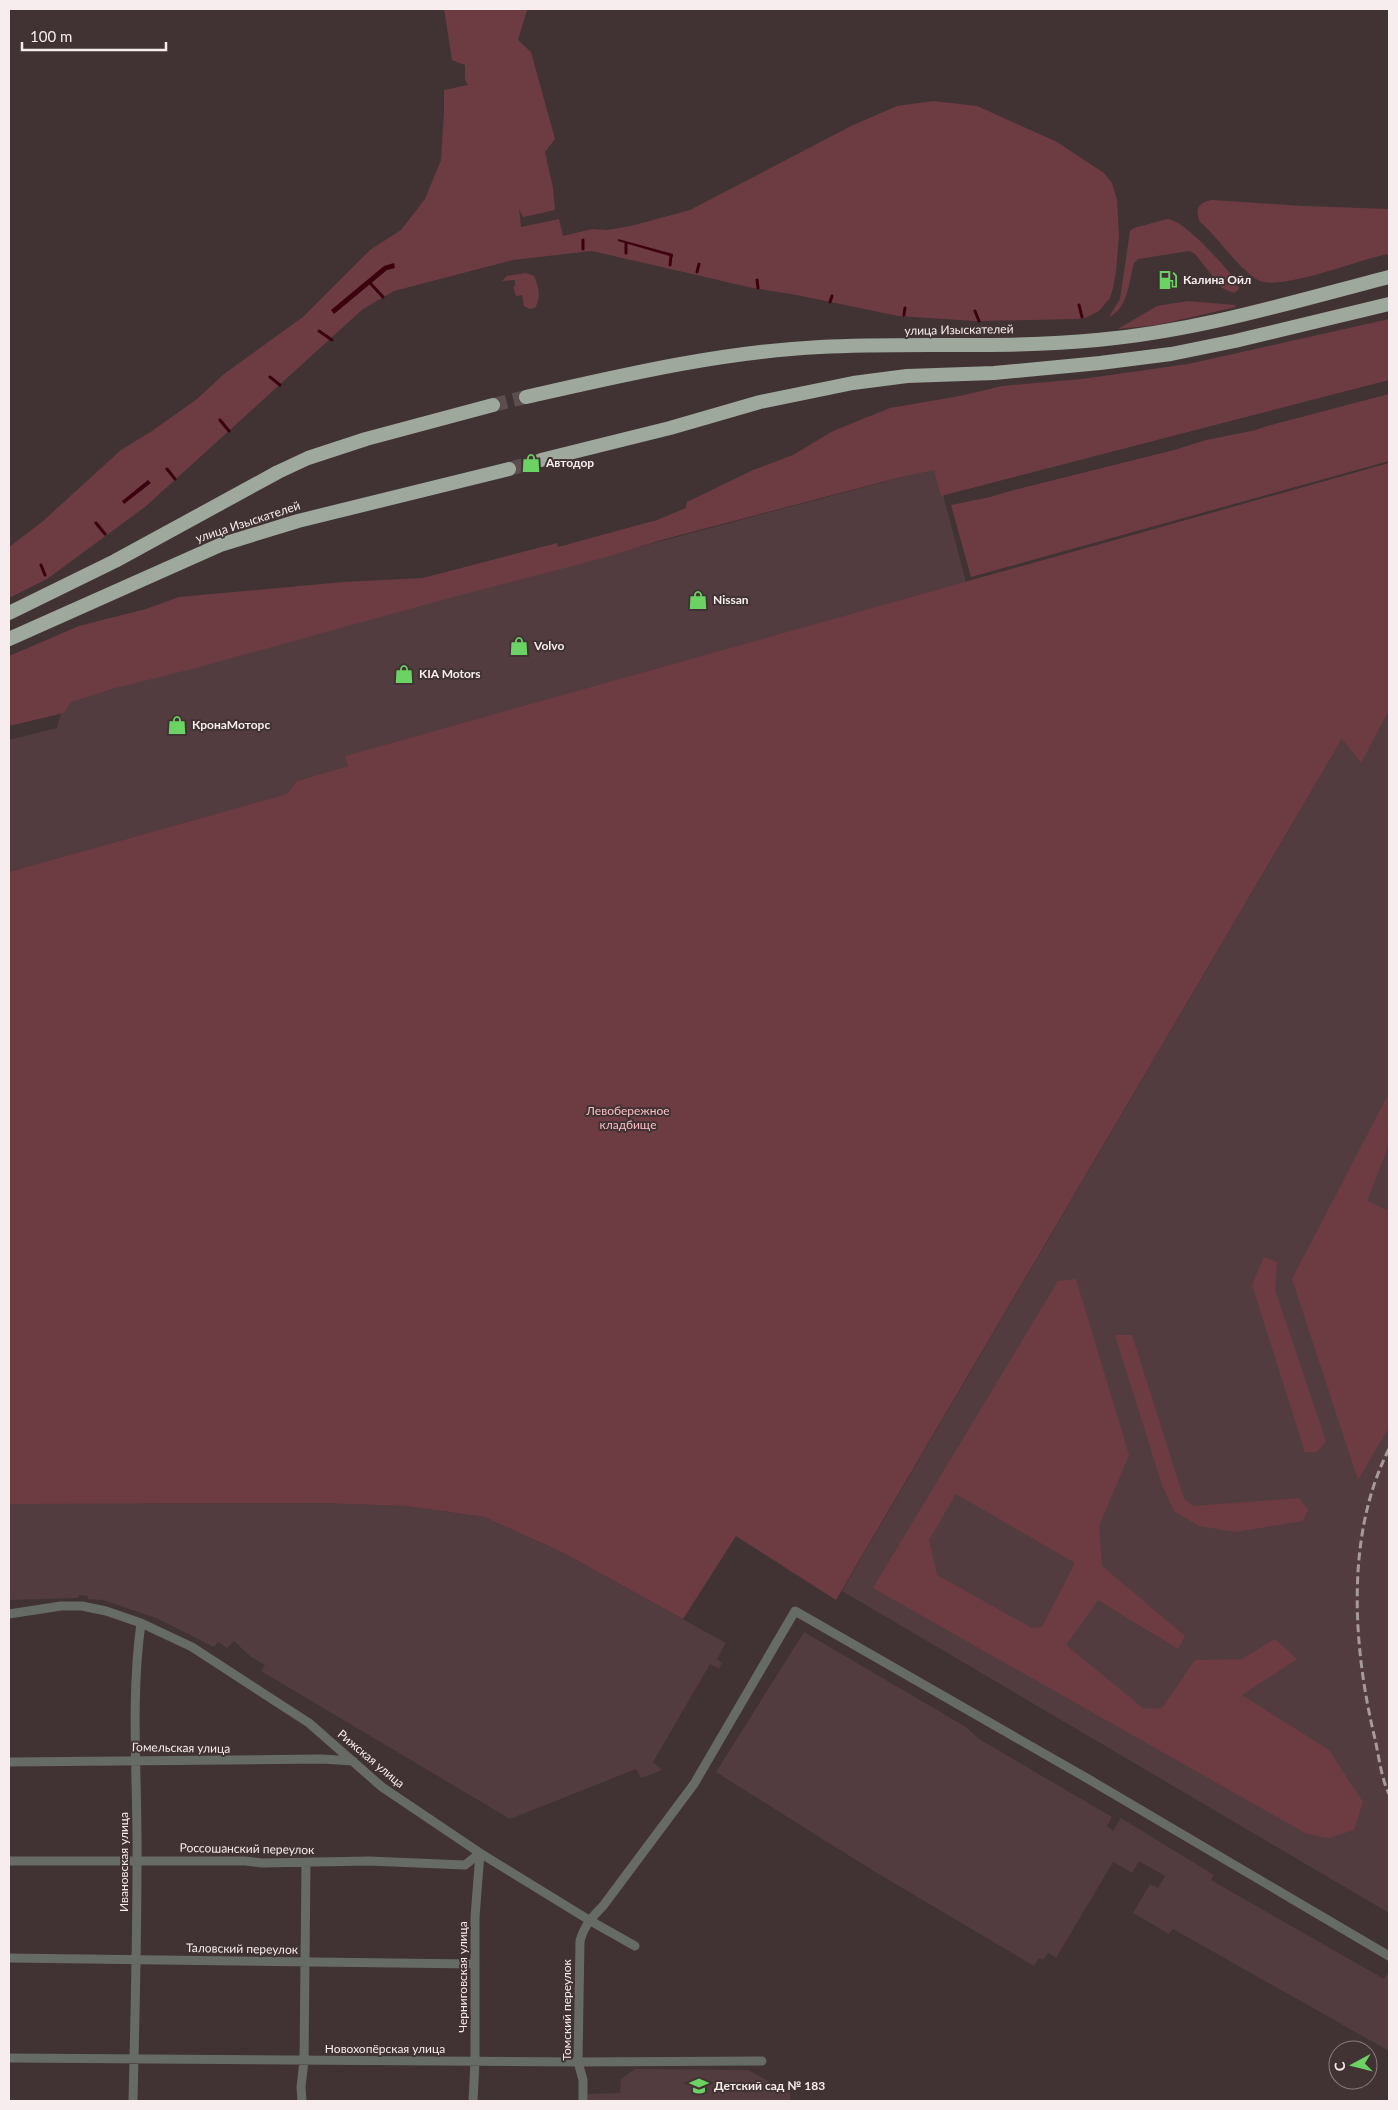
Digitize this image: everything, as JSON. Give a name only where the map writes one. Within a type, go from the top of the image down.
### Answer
[{"type":"highway","name":"улица Изыскателей","points":[[526,397],[622,375],[740,354],[822,347],[1038,344],[1096,341],[1152,334],[1253,314],[1389,277]]},
{"type":"highway","points":[[542,460],[670,428],[760,402],[853,383],[907,376],[994,373],[1171,354],[1235,341],[1389,304]]},
{"type":"highway","name":"улица Изыскателей","points":[[9,613],[115,561],[278,472],[308,458],[366,439],[493,405]]},
{"type":"highway","name":"улица Изыскателей","points":[[9,639],[220,545],[298,521],[509,469]]},
{"type":"street","name":"Рижская улица","points":[[9,1614],[61,1606],[82,1606],[106,1611],[142,1623],[192,1647],[309,1723],[382,1787],[480,1852],[589,1920],[635,1946]]},
{"type":"street","points":[[589,1920],[603,1906],[694,1784],[795,1611],[1090,1780],[1389,1956]]},
{"type":"street","name":"Ивановская улица","points":[[133,2101],[136,2027],[136,1658],[142,1623]]},
{"type":"street","name":"Гомельская улица","points":[[9,1762],[322,1759],[353,1761]]},
{"type":"street","name":"Россошанский переулок","points":[[9,1861],[306,1863],[368,1861],[465,1865],[480,1852]]},
{"type":"street","name":"Черниговская улица","points":[[473,2101],[475,2061],[475,1916],[480,1852]]},
{"type":"street","points":[[302,2101],[306,1863]]},
{"type":"street","name":"Томский переулок","points":[[584,2101],[583,2080],[578,2062],[580,1942],[589,1920]]},
{"type":"street","name":"Таловский переулок","points":[[9,1958],[475,1964]]},
{"type":"street","name":"Новохопёрская улица","points":[[9,2058],[304,2061],[762,2061]]},
{"type":"shaded area","points":[[618,239],[673,254],[673,257],[618,241]]},
{"type":"shaded area","points":[[394,263],[395,268],[387,270],[334,314],[331,310],[384,266]]},
{"type":"shaded area","points":[[936,468],[966,582],[346,756],[348,766],[297,781],[288,794],[9,872],[9,740],[57,728],[64,702]]},
{"type":"shaded area","points":[[148,480],[151,483],[124,504],[122,501]]},
{"type":"shaded area","points":[[1389,659],[1389,1913],[842,1591]]},
{"type":"shaded area","points":[[322,1503],[406,1506],[484,1517],[560,1551],[726,1643],[717,1659],[722,1663],[719,1669],[710,1664],[653,1762],[662,1770],[641,1778],[636,1769],[510,1819],[261,1671],[265,1665],[251,1657],[234,1641],[227,1648],[218,1642],[214,1647],[156,1618],[103,1600],[88,1599],[88,1596],[9,1600],[9,1504]]},
{"type":"shaded area","points":[[804,1632],[966,1727],[979,1739],[1112,1817],[1107,1826],[1113,1831],[1121,1818],[1214,1875],[1211,1880],[1384,1979],[1389,1970],[1389,2051],[1378,2045],[1378,2040],[1370,2040],[1173,1929],[1169,1934],[1133,1913],[1150,1884],[1158,1888],[1165,1876],[1139,1861],[1132,1873],[1113,1862],[1056,1958],[1048,1953],[1043,1960],[1039,1958],[1034,1966],[872,1870],[716,1772]]},
{"type":"shaded area","name":"Детский сад № 183","points":[[635,2069],[748,2070],[790,2093],[790,2101],[588,2101],[588,2094],[620,2093],[621,2079]]},
{"type":"green space","points":[[444,9],[527,9],[518,40],[531,52],[555,139],[545,152],[553,188],[555,210],[523,217],[519,209],[521,227],[559,219],[563,236],[592,229],[607,230],[631,226],[690,210],[851,126],[897,106],[933,101],[977,106],[1057,142],[1104,173],[1112,183],[1117,200],[1119,235],[1116,272],[1110,298],[1099,311],[1085,318],[1077,319],[975,321],[898,316],[753,288],[592,251],[513,260],[394,291],[363,309],[145,507],[47,579],[9,598],[9,547],[42,522],[121,450],[197,399],[224,374],[303,317],[370,250],[401,230],[425,199],[441,160],[444,90],[468,85],[465,80],[465,65],[452,60]]},
{"type":"green space","points":[[1212,200],[1389,209],[1389,254],[1300,279],[1266,282],[1256,279],[1234,259],[1200,222],[1198,217],[1199,207],[1204,202]]},
{"type":"green space","points":[[1167,219],[1175,221],[1184,227],[1205,246],[1238,282],[1239,289],[1234,293],[1222,288],[1195,254],[1189,251],[1138,259],[1134,263],[1124,301],[1120,308],[1109,317],[1120,299],[1130,231],[1134,228]]},
{"type":"green space","points":[[526,273],[534,276],[539,292],[535,308],[530,309],[524,306],[522,295],[516,296],[513,287],[515,286],[515,280],[502,281],[507,276]]},
{"type":"green space","points":[[1188,301],[1235,305],[1236,307],[1157,325],[1118,329],[1157,306]]},
{"type":"green space","points":[[1389,319],[1389,380],[941,496],[934,470],[897,478],[112,689],[71,702],[64,713],[9,726],[9,656],[79,626],[146,609],[179,597],[343,582],[423,578],[557,543],[558,547],[657,520],[686,508],[687,502],[753,470],[793,455],[833,431],[890,408],[960,396],[1002,386],[1082,379],[1188,364]]},
{"type":"green space","points":[[1389,394],[1389,461],[971,577],[951,505],[990,497],[1174,450],[1206,440],[1256,430]]},
{"type":"green space","name":"Левобережное кладбище","points":[[1389,463],[1389,710],[1361,763],[1342,739],[836,1600],[736,1536],[683,1619],[560,1551],[484,1517],[406,1506],[322,1503],[9,1504],[9,872],[287,794],[297,781],[348,766],[345,756]]},
{"type":"green space","points":[[1389,1093],[1389,1145],[1367,1201],[1389,1211],[1389,1427],[1358,1480],[1292,1279]]},
{"type":"green space","points":[[1264,1257],[1277,1262],[1275,1290],[1326,1441],[1317,1452],[1305,1452],[1252,1285]]},
{"type":"green space","points":[[1076,1279],[1129,1455],[1099,1526],[1102,1566],[1185,1636],[1178,1649],[1098,1600],[1066,1645],[1144,1709],[1162,1708],[1195,1660],[1242,1659],[1275,1639],[1297,1659],[1242,1695],[1329,1750],[1363,1802],[1354,1830],[1329,1838],[1307,1834],[873,1588],[1058,1281]],"holes":[[[956,1494],[1075,1563],[1042,1627],[1032,1628],[937,1575],[929,1540]]]},
{"type":"green space","points":[[1115,1335],[1132,1335],[1184,1499],[1193,1506],[1299,1498],[1308,1510],[1303,1521],[1235,1532],[1199,1526],[1174,1511],[1162,1485]]},
{"type":"waterway","points":[[583,240],[583,249]]},
{"type":"waterway","points":[[626,244],[626,253]]},
{"type":"waterway","points":[[670,265],[671,256]]},
{"type":"waterway","points":[[697,272],[699,264]]},
{"type":"waterway","points":[[757,280],[758,288]]},
{"type":"waterway","points":[[371,284],[383,297]]},
{"type":"waterway","points":[[830,302],[832,296]]},
{"type":"waterway","points":[[1079,305],[1082,317]]},
{"type":"waterway","points":[[904,315],[905,308]]},
{"type":"waterway","points":[[975,311],[979,321]]},
{"type":"waterway","points":[[319,331],[332,340]]},
{"type":"waterway","points":[[270,377],[280,385]]},
{"type":"waterway","points":[[220,420],[229,431]]},
{"type":"waterway","points":[[167,469],[175,479]]},
{"type":"waterway","points":[[96,523],[105,534]]},
{"type":"waterway","points":[[41,565],[45,575]]},
{"type":"tunnel","points":[[493,405],[526,397]]},
{"type":"tunnel","points":[[509,469],[541,460]]},
{"type":"railway","points":[[1389,1449],[1375,1482],[1365,1518],[1359,1555],[1357,1592],[1358,1630],[1367,1704],[1380,1767],[1389,1794]]},
{"type":"place","name":"Калина Ойл","points":[[1168,280]]},
{"type":"place","name":"Автодор","points":[[531,463]]},
{"type":"place","name":"Nissan","points":[[698,600]]},
{"type":"place","name":"Volvo","points":[[519,646]]},
{"type":"place","name":"KIA Motors","points":[[404,674]]},
{"type":"place","name":"КронаМоторс","points":[[177,725]]},
{"type":"place","name":"Детский сад № 183","points":[[699,2086]]}]
